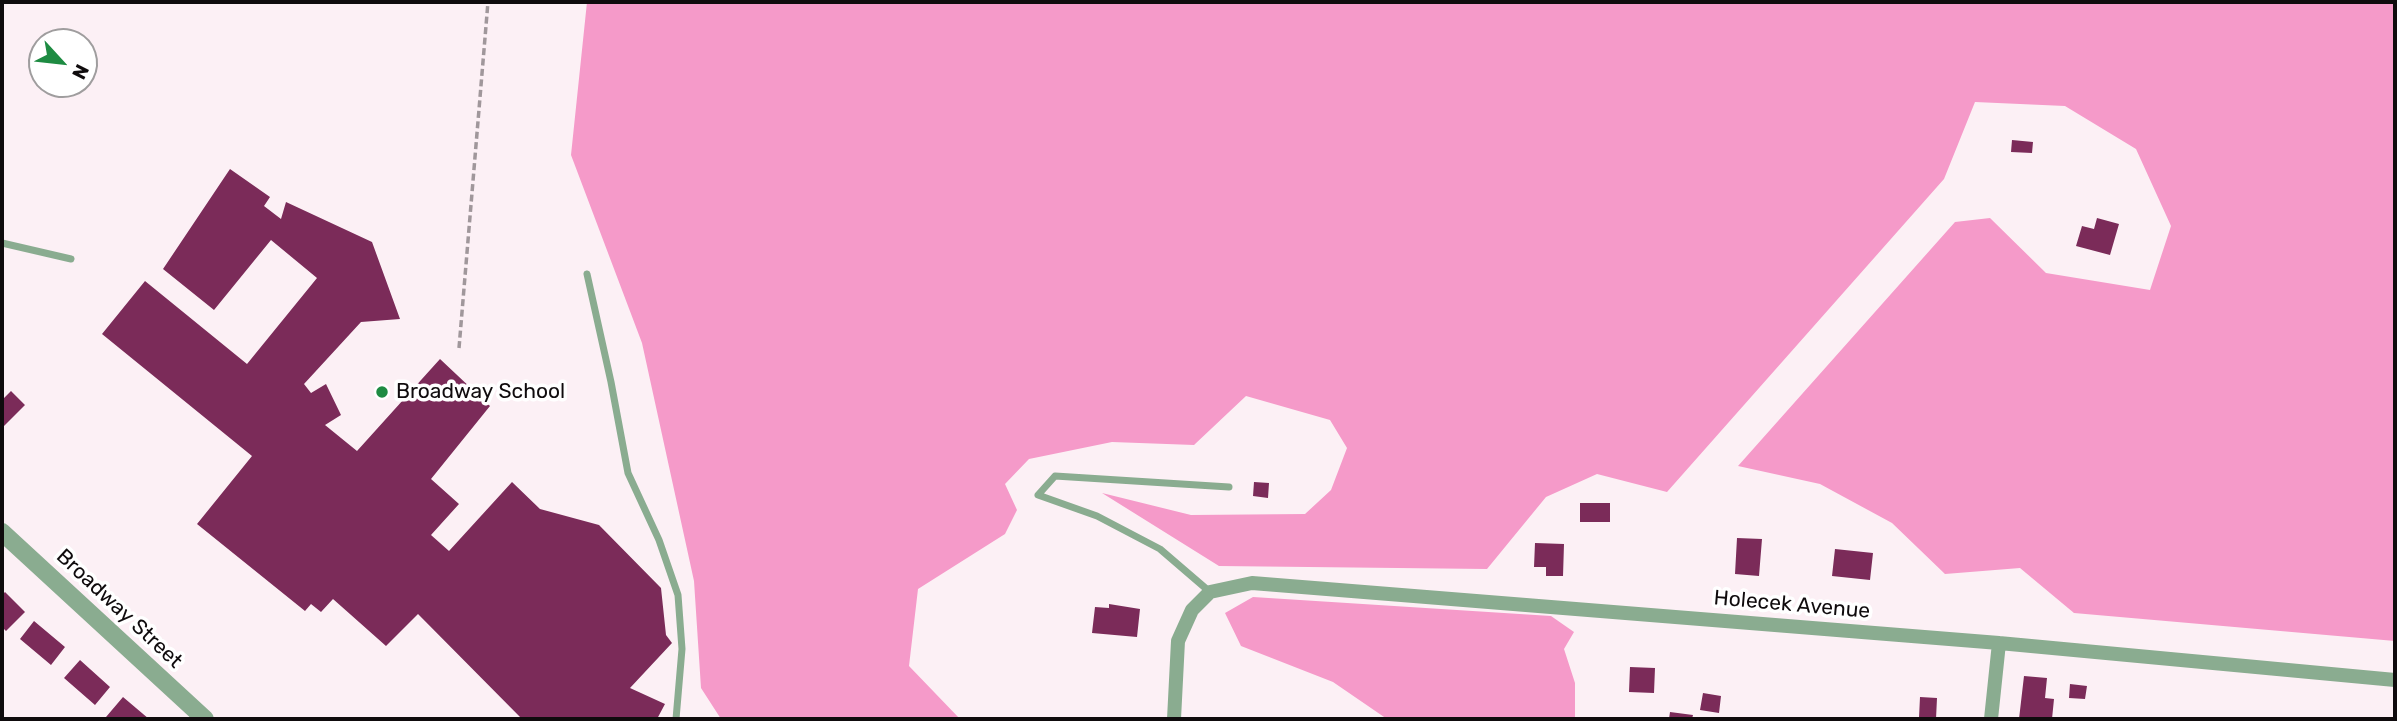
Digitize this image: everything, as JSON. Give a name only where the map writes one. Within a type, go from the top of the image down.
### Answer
[{"type":"street","name":"Broadway Street","points":[[2,532],[205,719]]},
{"type":"street","name":"Holecek Avenue","points":[[1210,592],[1252,583],[1999,643],[2395,680]]},
{"type":"street","points":[[1174,719],[1178,641],[1192,610],[1210,592]]},
{"type":"street","points":[[1992,719],[1999,643]]},
{"type":"lane","points":[[2,243],[71,259]]},
{"type":"lane","points":[[587,274],[628,473],[659,540],[678,595],[682,649],[676,719]]},
{"type":"lane","points":[[1210,592],[1160,549],[1097,516],[1038,495],[1055,476],[1229,487]]},
{"type":"path","points":[[459,348],[488,2]]},
{"type":"shaded area","points":[[587,2],[2395,2],[2395,641],[2074,613],[2020,568],[1945,574],[1892,523],[1820,484],[1738,466],[1955,222],[1990,218],[2046,273],[2150,290],[2171,226],[2136,149],[2065,106],[1975,102],[1944,179],[1667,492],[1597,474],[1546,497],[1487,569],[1219,566],[1102,493],[1191,515],[1305,514],[1331,490],[1347,448],[1330,420],[1246,396],[1194,445],[1112,442],[1029,459],[1005,484],[1017,510],[1005,534],[918,589],[909,666],[960,719],[721,719],[701,688],[694,581],[642,343],[571,155]]},
{"type":"shaded area","points":[[1253,597],[1551,616],[1574,632],[1564,649],[1575,683],[1575,719],[1387,719],[1333,682],[1241,646],[1225,613]]},
{"type":"building","points":[[2012,140],[2033,142],[2032,153],[2011,152]]},
{"type":"building","points":[[230,169],[270,197],[264,206],[281,219],[286,202],[372,242],[400,319],[361,322],[304,384],[311,393],[326,384],[341,415],[325,425],[357,451],[440,359],[490,406],[431,479],[459,504],[431,535],[449,551],[512,482],[540,509],[599,525],[661,588],[666,635],[672,643],[630,688],[665,704],[657,719],[522,719],[418,614],[386,646],[333,599],[321,612],[311,604],[305,611],[197,524],[252,456],[102,334],[145,281],[247,364],[317,278],[271,240],[214,310],[163,269]]},
{"type":"building","points":[[2097,218],[2119,224],[2110,255],[2076,246],[2082,226],[2094,229]]},
{"type":"building","points":[[11,391],[25,405],[2,428],[2,400]]},
{"type":"building","points":[[1254,482],[1269,483],[1268,498],[1253,496]]},
{"type":"building","points":[[1580,503],[1610,503],[1610,522],[1580,522]]},
{"type":"building","points":[[1737,538],[1762,539],[1759,576],[1735,574]]},
{"type":"building","points":[[1535,543],[1564,544],[1563,576],[1546,576],[1546,567],[1534,567]]},
{"type":"building","points":[[1835,549],[1873,553],[1870,580],[1832,576]]},
{"type":"building","points":[[5,592],[25,612],[6,631],[2,627],[2,595]]},
{"type":"building","points":[[1109,604],[1140,609],[1137,637],[1092,633],[1095,607],[1109,608]]},
{"type":"building","points":[[34,621],[65,647],[51,665],[20,639]]},
{"type":"building","points":[[80,660],[110,687],[95,705],[64,678]]},
{"type":"building","points":[[1630,667],[1655,668],[1654,693],[1629,692]]},
{"type":"building","points":[[2024,676],[2047,678],[2045,698],[2054,699],[2052,719],[2019,719]]},
{"type":"building","points":[[2070,684],[2087,686],[2085,699],[2069,698]]},
{"type":"building","points":[[1703,693],[1721,696],[1719,713],[1700,710]]},
{"type":"building","points":[[123,697],[149,719],[106,717]]},
{"type":"building","points":[[1920,697],[1937,698],[1936,719],[1919,718]]},
{"type":"building","points":[[1670,712],[1693,715],[1692,719],[1669,719]]},
{"type":"place","name":"Broadway School","points":[[382,392]]}]
